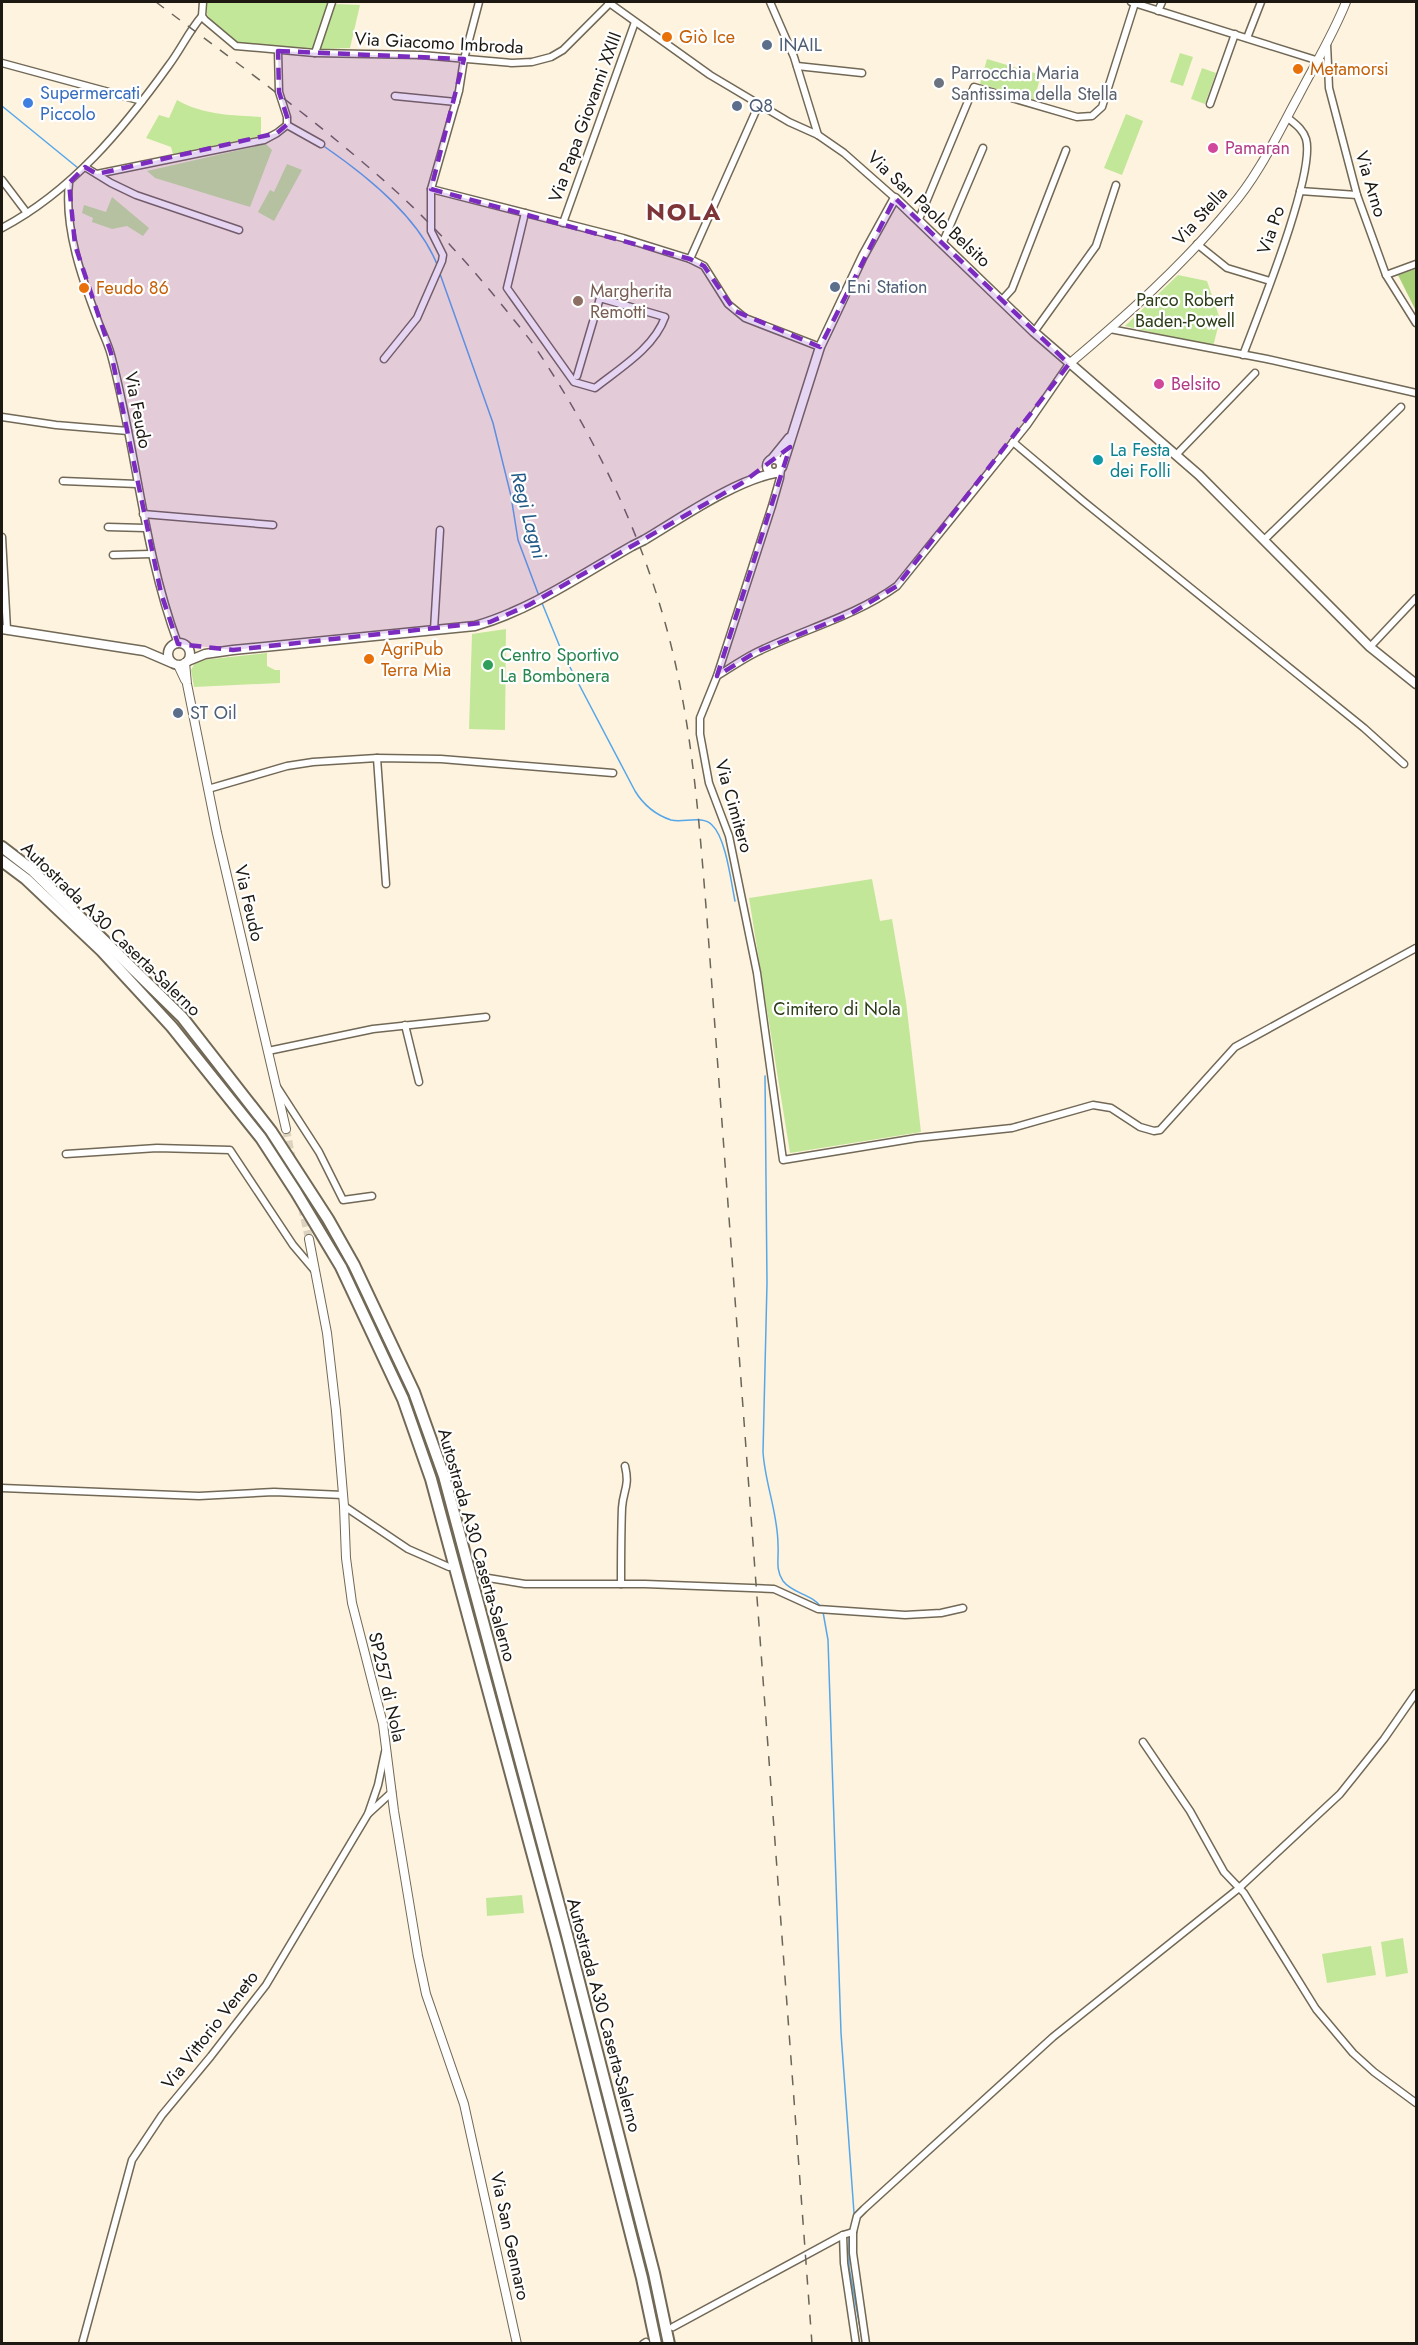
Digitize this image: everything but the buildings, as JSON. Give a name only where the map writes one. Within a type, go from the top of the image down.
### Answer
[{"type":"highway","name":"Autostrada A30 Caserta-Salerno","points":[[2,847],[32,870],[182,1017],[271,1131],[318,1202],[354,1265],[409,1382],[444,1476],[654,2273],[669,2343]]},
{"type":"highway","name":"Autostrada A30 Caserta-Salerno","points":[[2,861],[26,879],[102,951],[172,1027],[261,1138],[296,1191],[340,1267],[403,1399],[431,1479],[553,1930],[642,2278],[648,2343]]},
{"type":"main road","name":"Via San Paolo Belsito","points":[[895,198],[1069,364],[1199,475],[1370,647],[1416,684]]},
{"type":"main road","points":[[742,483],[779,470],[787,455],[793,429],[820,347],[863,256],[895,198]]},
{"type":"main road","points":[[4,630],[144,651],[181,663],[205,654],[233,650],[475,626],[529,605],[742,483],[770,461],[788,440],[793,429]]},
{"type":"main road","points":[[770,461],[779,460],[779,470]]},
{"type":"main road","points":[[144,651],[179,645],[233,650]]},
{"type":"main road","points":[[179,645],[190,652],[181,663]]},
{"type":"main road","points":[[179,645],[169,653],[181,663]]},
{"type":"street","points":[[2,228],[59,192],[86,167],[142,101],[202,16],[203,2]]},
{"type":"street","points":[[315,53],[332,2]]},
{"type":"street","points":[[384,359],[417,318],[442,261],[442,255],[431,231],[431,189],[456,102],[464,59],[479,2]]},
{"type":"street","name":"Via Giacomo Imbroda","points":[[202,16],[208,24],[236,46],[315,53],[392,53],[512,63],[532,62],[551,57],[563,50],[610,2]]},
{"type":"street","name":"Via San Paolo Belsito","points":[[610,2],[710,75],[818,135],[844,153],[895,198]]},
{"type":"street","points":[[770,2],[797,66],[818,135]]},
{"type":"street","points":[[919,219],[974,87],[1077,117],[1092,116],[1102,107],[1133,2],[1318,61]]},
{"type":"street","points":[[1158,10],[1162,2]]},
{"type":"street","points":[[1247,38],[1261,2]]},
{"type":"street","points":[[1327,44],[1346,2]]},
{"type":"street","name":"Via Papa Giovanni XXIII","points":[[563,223],[635,22]]},
{"type":"street","points":[[1210,104],[1234,34]]},
{"type":"street","name":"Via Stella","points":[[1069,364],[1110,329],[1197,244],[1231,207],[1288,118],[1327,44]]},
{"type":"street","name":"Via Arno","points":[[1327,44],[1329,88],[1357,195],[1386,275],[1416,323]]},
{"type":"street","points":[[97,174],[264,140],[277,134],[287,125],[287,117],[279,92],[278,51]]},
{"type":"street","points":[[2,63],[142,101]]},
{"type":"street","points":[[797,66],[862,73]]},
{"type":"street","points":[[394,96],[456,102]]},
{"type":"street","points":[[690,258],[759,104]]},
{"type":"street","name":"Via Po","points":[[1244,355],[1300,191],[1307,141],[1301,129],[1288,118]]},
{"type":"street","points":[[287,125],[321,144]]},
{"type":"street","points":[[943,242],[982,148]]},
{"type":"street","points":[[1002,300],[1012,289],[1066,150]]},
{"type":"street","points":[[86,167],[136,195],[238,230]]},
{"type":"street","points":[[2,180],[27,213]]},
{"type":"street","name":"Via Feudo","points":[[69,183],[68,203],[80,264],[94,312],[111,353],[151,554],[161,593],[179,645]]},
{"type":"street","points":[[1034,332],[1096,246],[1116,184]]},
{"type":"street","points":[[431,189],[622,238],[690,258],[704,266],[728,304],[745,318],[820,347]]},
{"type":"street","points":[[1300,191],[1357,195]]},
{"type":"street","points":[[59,192],[68,203]]},
{"type":"street","points":[[525,213],[507,288],[574,382],[595,388],[650,343],[660,331],[665,317],[600,298],[577,376]]},
{"type":"street","points":[[1197,244],[1227,268],[1270,281]]},
{"type":"street","points":[[1386,275],[1416,264]]},
{"type":"street","points":[[1110,329],[1244,355],[1416,393]]},
{"type":"street","points":[[717,676],[756,652],[850,614],[897,586],[1013,442],[1069,364]]},
{"type":"street","points":[[1176,455],[1255,373]]},
{"type":"street","points":[[1264,540],[1401,407]]},
{"type":"street","points":[[2,417],[56,425],[128,431]]},
{"type":"street","points":[[1013,442],[1364,728],[1404,764]]},
{"type":"street","name":"Via Cimitero","points":[[779,470],[777,490],[717,676],[700,718],[700,734],[709,783],[729,836],[757,973],[783,1160],[917,1138],[1012,1128],[1093,1105],[1111,1108],[1140,1127],[1154,1131],[1160,1130],[1235,1047],[1416,948]]},
{"type":"street","points":[[763,475],[773,479],[777,490]]},
{"type":"street","points":[[63,481],[137,484]]},
{"type":"street","points":[[143,514],[273,525]]},
{"type":"street","points":[[108,527],[146,528]]},
{"type":"street","points":[[435,630],[440,530]]},
{"type":"street","points":[[2,537],[4,630]]},
{"type":"street","points":[[113,555],[151,554]]},
{"type":"street","points":[[1370,647],[1416,598]]},
{"type":"street","name":"Via Feudo","points":[[181,663],[286,1129]]},
{"type":"street","points":[[208,789],[287,766],[377,758],[441,759],[614,773]]},
{"type":"street","points":[[377,758],[386,884]]},
{"type":"street","points":[[268,1051],[373,1029],[486,1017]]},
{"type":"street","points":[[405,1025],[419,1083]]},
{"type":"street","points":[[277,1087],[319,1152],[343,1200],[372,1196]]},
{"type":"street","points":[[66,1154],[157,1148],[230,1150],[293,1245],[315,1272]]},
{"type":"street","name":"SP257 di Nola","points":[[309,1239],[327,1332],[344,1506],[346,1558],[352,1603],[387,1745],[394,1811],[424,1984],[459,2088],[472,2135]]},
{"type":"street","points":[[621,1584],[622,1504],[627,1491],[628,1478],[625,1466]]},
{"type":"street","points":[[2,1488],[199,1496],[274,1492],[343,1495]]},
{"type":"street","points":[[344,1506],[408,1549],[449,1567]]},
{"type":"street","points":[[482,1577],[525,1584],[621,1584],[774,1589],[818,1609],[904,1615],[941,1613],[963,1608]]},
{"type":"street","points":[[866,2343],[853,2253],[853,2232],[857,2216],[1053,2037],[1238,1888],[1340,1794],[1384,1739],[1416,1693]]},
{"type":"street","points":[[1143,1742],[1190,1811],[1224,1872],[1244,1893],[1323,2018],[1353,2053],[1374,2072],[1416,2103]]},
{"type":"street","name":"Via Vittorio Veneto","points":[[82,2343],[132,2160],[162,2115],[266,1985],[368,1814],[378,1785],[387,1745]]},
{"type":"street","points":[[368,1814],[392,1792]]},
{"type":"street","points":[[377,1805],[387,1804],[394,1811]]},
{"type":"street","name":"Via San Gennaro","points":[[472,2135],[517,2343]]},
{"type":"street","points":[[673,2327],[843,2235],[853,2232]]},
{"type":"street","points":[[843,2235],[844,2263],[856,2343]]},
{"type":"highlighted area","points":[[278,51],[464,59],[431,189],[690,259],[704,266],[735,311],[820,347],[895,198],[1069,364],[897,586],[850,614],[756,652],[717,676],[790,447],[742,483],[529,605],[490,622],[233,650],[178,644],[161,593],[111,353],[75,245],[69,183],[85,167],[97,174],[277,133],[289,123],[279,92]]},
{"type":"green space","points":[[207,2],[332,2],[314,51],[237,43],[210,20],[207,14]]},
{"type":"green space","points":[[335,4],[360,5],[350,48],[319,49]]},
{"type":"green space","points":[[1180,53],[1193,57],[1183,86],[1170,82]]},
{"type":"green space","points":[[987,59],[1041,75],[1034,100],[980,84]]},
{"type":"green space","points":[[1202,68],[1216,73],[1205,104],[1191,99]]},
{"type":"green space","points":[[177,100],[197,109],[228,115],[261,117],[261,136],[173,154],[171,147],[146,138],[159,115],[169,118]]},
{"type":"green space","points":[[1126,114],[1143,121],[1122,175],[1104,168]]},
{"type":"green space","points":[[266,144],[272,150],[250,207],[155,178],[147,171]]},
{"type":"green space","points":[[287,164],[302,170],[274,221],[258,212],[270,190],[274,192]]},
{"type":"green space","points":[[112,197],[149,228],[143,236],[127,226],[112,229],[92,222],[93,218],[82,213],[84,205],[106,212]]},
{"type":"green space","points":[[1416,269],[1416,311],[1398,275]]},
{"type":"green space","name":"Parco Robert Baden-Powell","points":[[1178,275],[1207,281],[1220,319],[1213,347],[1125,326]]},
{"type":"green space","name":"Centro Sportivo La Bombonera","points":[[506,629],[505,730],[469,729],[472,634]]},
{"type":"green space","points":[[267,653],[267,666],[280,670],[280,683],[194,687],[191,670],[195,663],[202,660]]},
{"type":"green space","name":"Cimitero di Nola","points":[[872,879],[880,921],[892,919],[906,1001],[921,1132],[790,1153],[749,898]]},
{"type":"green space","points":[[522,1895],[524,1913],[487,1916],[486,1898]]},
{"type":"green space","points":[[1403,1938],[1408,1973],[1386,1977],[1381,1942]]},
{"type":"green space","points":[[1371,1946],[1376,1975],[1327,1983],[1322,1954]]},
{"type":"waterway","points":[[2,106],[78,168]]},
{"type":"waterway","name":"Regi Lagni","points":[[325,147],[358,171],[405,215],[430,249],[438,267]]},
{"type":"waterway","name":"Regi Lagni","points":[[439,271],[493,423],[511,496],[518,540],[539,596]]},
{"type":"waterway","name":"Regi Lagni","points":[[542,603],[562,652],[635,791],[650,808],[665,818],[676,821],[703,820],[712,825],[721,840],[735,901]]},
{"type":"waterway","points":[[765,1076],[767,1283],[764,1464],[776,1521],[778,1568],[781,1577],[792,1589],[813,1599],[821,1607]]},
{"type":"waterway","points":[[823,1612],[828,1640],[841,2033],[854,2213]]},
{"type":"waterway","points":[[849,2237],[849,2267],[863,2344]]},
{"type":"tunnel","points":[[286,1129],[292,1160]]},
{"type":"tunnel","points":[[302,1207],[309,1239]]},
{"type":"railway","points":[[156,2],[280,95],[370,168],[428,222],[494,295],[537,350],[582,423],[602,461],[637,539],[664,621],[682,694],[696,790],[702,854],[812,2344]]},
{"type":"place","name":"Giò Ice","points":[[667,37]]},
{"type":"place","name":"INAIL","points":[[767,45]]},
{"type":"place","name":"Metamorsi","points":[[1298,69]]},
{"type":"place","name":"Parrocchia Maria Santissima della Stella","points":[[939,83]]},
{"type":"place","name":"Supermercati Piccolo","points":[[28,103]]},
{"type":"place","name":"Q8","points":[[737,106]]},
{"type":"place","name":"Pamaran","points":[[1213,148]]},
{"type":"place","name":"Eni Station","points":[[835,287]]},
{"type":"place","name":"Feudo 86","points":[[84,288]]},
{"type":"place","name":"Margherita Remotti","points":[[578,301]]},
{"type":"place","name":"Belsito","points":[[1159,384]]},
{"type":"place","name":"La Festa dei Folli","points":[[1098,460]]},
{"type":"place","name":"AgriPub Terra Mia","points":[[369,659]]},
{"type":"place","name":"Centro Sportivo La Bombonera","points":[[488,665]]},
{"type":"place","name":"ST Oil","points":[[178,713]]},
{"type":"district","name":"NOLA","points":[[684,212]]}]
